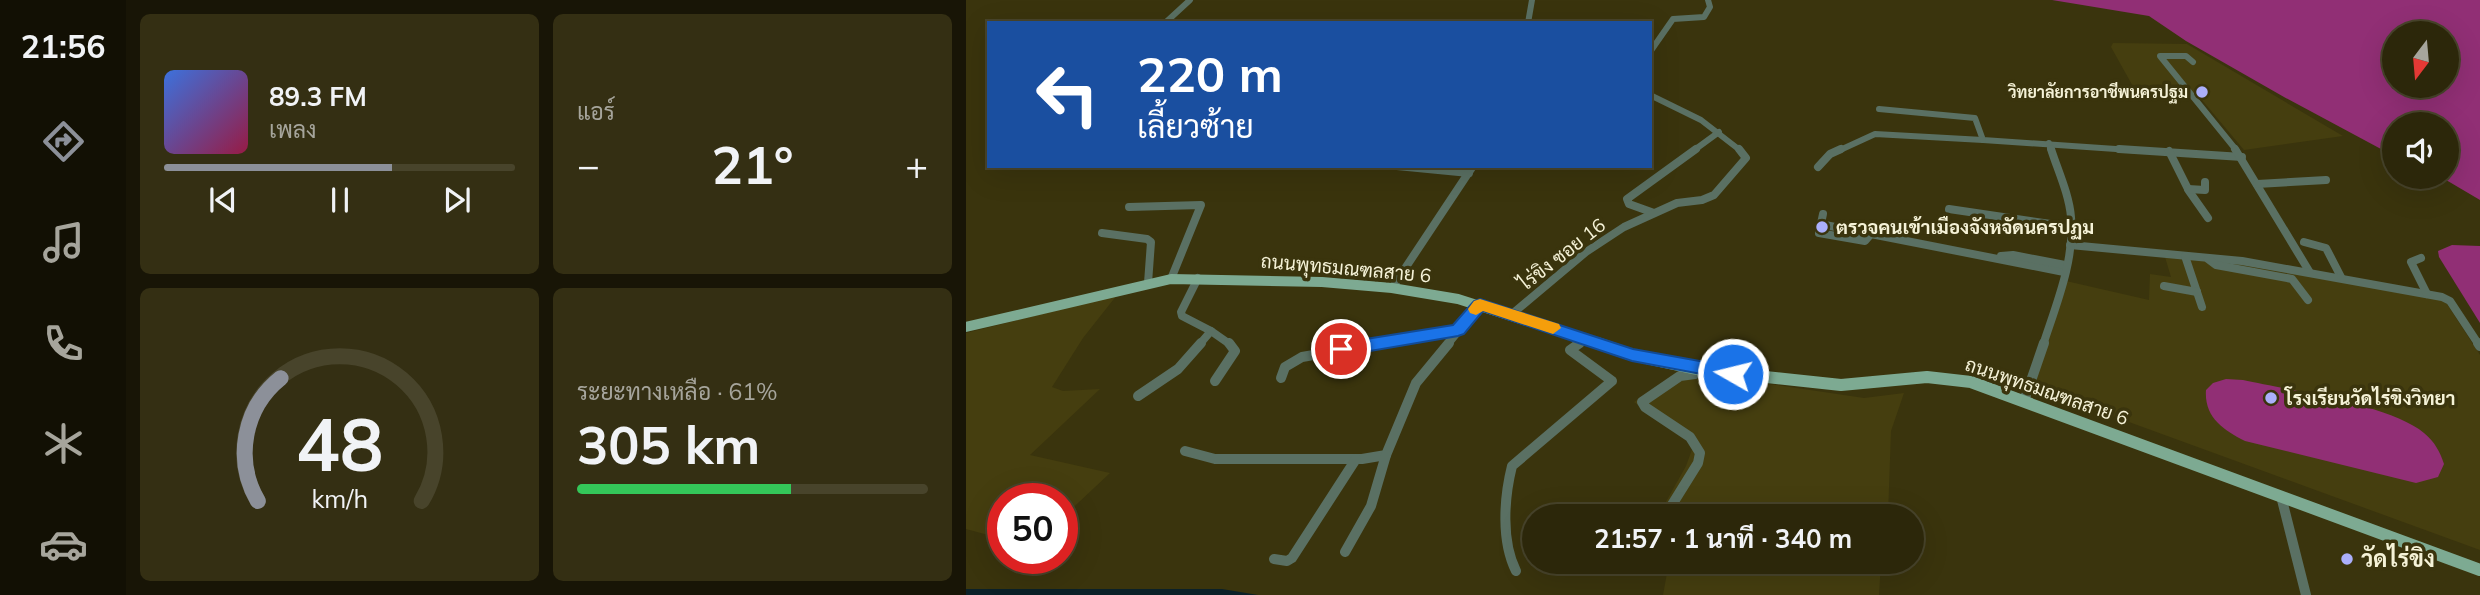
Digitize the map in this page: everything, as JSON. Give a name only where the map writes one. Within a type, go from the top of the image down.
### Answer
[{"type":"main road","name":"ถนนพุทธมณฑลสาย 6","points":[[966,327],[1119,289],[1171,279],[1392,288],[1480,304],[1632,355],[1699,369],[1841,384],[1940,377],[1971,382],[2480,570]]},
{"type":"street","points":[[1167,21],[1190,0]]},
{"type":"street","points":[[1528,21],[1532,0]]},
{"type":"street","points":[[1652,49],[1673,19],[1704,17],[1710,7],[1708,0]]},
{"type":"street","points":[[2193,62],[2186,55],[2160,56],[2242,157],[2309,271]]},
{"type":"street","name":"ไร่ขิง ซอย 16","points":[[1512,314],[1586,252],[1624,227],[1683,202],[1702,200],[1714,195],[1746,158],[1746,155],[1719,132],[1680,107],[1652,96]]},
{"type":"street","points":[[1879,109],[1975,118],[1983,140]]},
{"type":"street","points":[[1654,213],[1628,203],[1627,199],[1719,132]]},
{"type":"street","points":[[1818,167],[1830,154],[1875,134],[2242,157]]},
{"type":"street","points":[[2024,401],[2070,245],[2070,212],[2049,144]]},
{"type":"street","points":[[2169,151],[2188,190],[2208,218]]},
{"type":"street","points":[[1434,168],[1471,170]]},
{"type":"street","points":[[1392,288],[1471,170]]},
{"type":"street","points":[[2257,184],[2326,180]]},
{"type":"street","points":[[2188,190],[2205,190],[2205,182]]},
{"type":"street","points":[[1129,207],[1202,205],[1171,279]]},
{"type":"street","points":[[1949,209],[2071,227]]},
{"type":"street","points":[[1823,214],[1820,224],[2065,268]]},
{"type":"street","points":[[1102,233],[1147,239],[1151,242],[1144,284]]},
{"type":"street","points":[[2304,242],[2326,248],[2341,277]]},
{"type":"street","points":[[2070,245],[2309,271],[2427,294],[2450,302],[2480,346]]},
{"type":"street","points":[[2185,256],[2202,307]]},
{"type":"street","points":[[2208,258],[2216,265],[2292,279],[2308,300]]},
{"type":"street","points":[[2421,258],[2411,262],[2427,294]]},
{"type":"street","points":[[1198,278],[1181,312],[1185,319],[1211,331],[1235,351],[1215,380]]},
{"type":"street","points":[[2164,286],[2197,292]]},
{"type":"street","points":[[1345,552],[1371,506],[1386,455],[1416,383],[1480,304]]},
{"type":"street","points":[[1280,378],[1285,367],[1302,357],[1458,330]]},
{"type":"street","points":[[1139,396],[1178,369],[1211,331]]},
{"type":"street","points":[[1516,571],[1509,559],[1507,546],[1512,466],[1612,381],[1570,350],[1585,339]]},
{"type":"street","points":[[1672,504],[1698,463],[1700,453],[1690,437],[1645,407],[1642,402],[1680,376],[1695,374],[1699,369]]},
{"type":"street","points":[[1185,451],[1215,459],[1356,459],[1386,455]]},
{"type":"street","points":[[1274,559],[1287,561],[1292,558],[1356,459]]},
{"type":"street","points":[[2281,496],[2306,595]]},
{"type":"shaded area","points":[[2052,0],[2480,0],[2480,200],[2459,188],[2459,112],[2382,112],[2382,150],[2186,41],[2149,16]]},
{"type":"shaded area","name":"วิทยาลัยการอาชีพนครปฐม","points":[[2113,43],[2187,44],[2343,136],[2244,150],[2202,100],[2140,99],[2111,47]]},
{"type":"shaded area","points":[[2452,245],[2480,246],[2480,323],[2439,257],[2438,251]]},
{"type":"shaded area","name":"โรงเรียนวัดไร่ขิงวิทยา","points":[[2165,257],[2256,264],[2431,295],[2447,304],[2480,355],[2480,550],[2033,387],[2066,281],[2149,300],[2150,274],[2171,277]]},
{"type":"shaded area","points":[[1117,295],[1083,338],[1052,387],[1063,391],[1100,389],[1030,455],[1110,473],[1078,503],[1078,483],[987,483],[987,535],[966,529],[966,333]]},
{"type":"shaded area","points":[[1681,371],[1864,398],[1904,393],[1891,431],[1888,504],[1665,504],[1686,466],[1694,444],[1634,402]]},
{"type":"shaded area","points":[[2226,379],[2312,394],[2388,414],[2409,423],[2428,436],[2437,447],[2444,464],[2438,477],[2416,483],[2245,441],[2216,422],[2208,408],[2206,390],[2213,383]]},
{"type":"shaded area","points":[[1667,574],[1880,574],[1879,595],[1663,595]]},
{"type":"water","points":[[966,589],[1222,589],[1258,595],[966,595]]},
{"type":"slow traffic","points":[[1476,309],[1480,304],[1553,328]]},
{"type":"place","name":"วิทยาลัยการอาชีพนครปฐม","points":[[2202,92]]},
{"type":"place","name":"ตรวจคนเข้าเมืองจังหจัดนครปฏม","points":[[1822,227]]},
{"type":"place","name":"โรงเรียนวัดไร่ขิงวิทยา","points":[[2271,398]]},
{"type":"place","name":"วัดไร่ขิง","points":[[2347,559]]},
{"type":"route","points":[[1341,349],[1458,330],[1480,304],[1632,355],[1733,374]]}]
